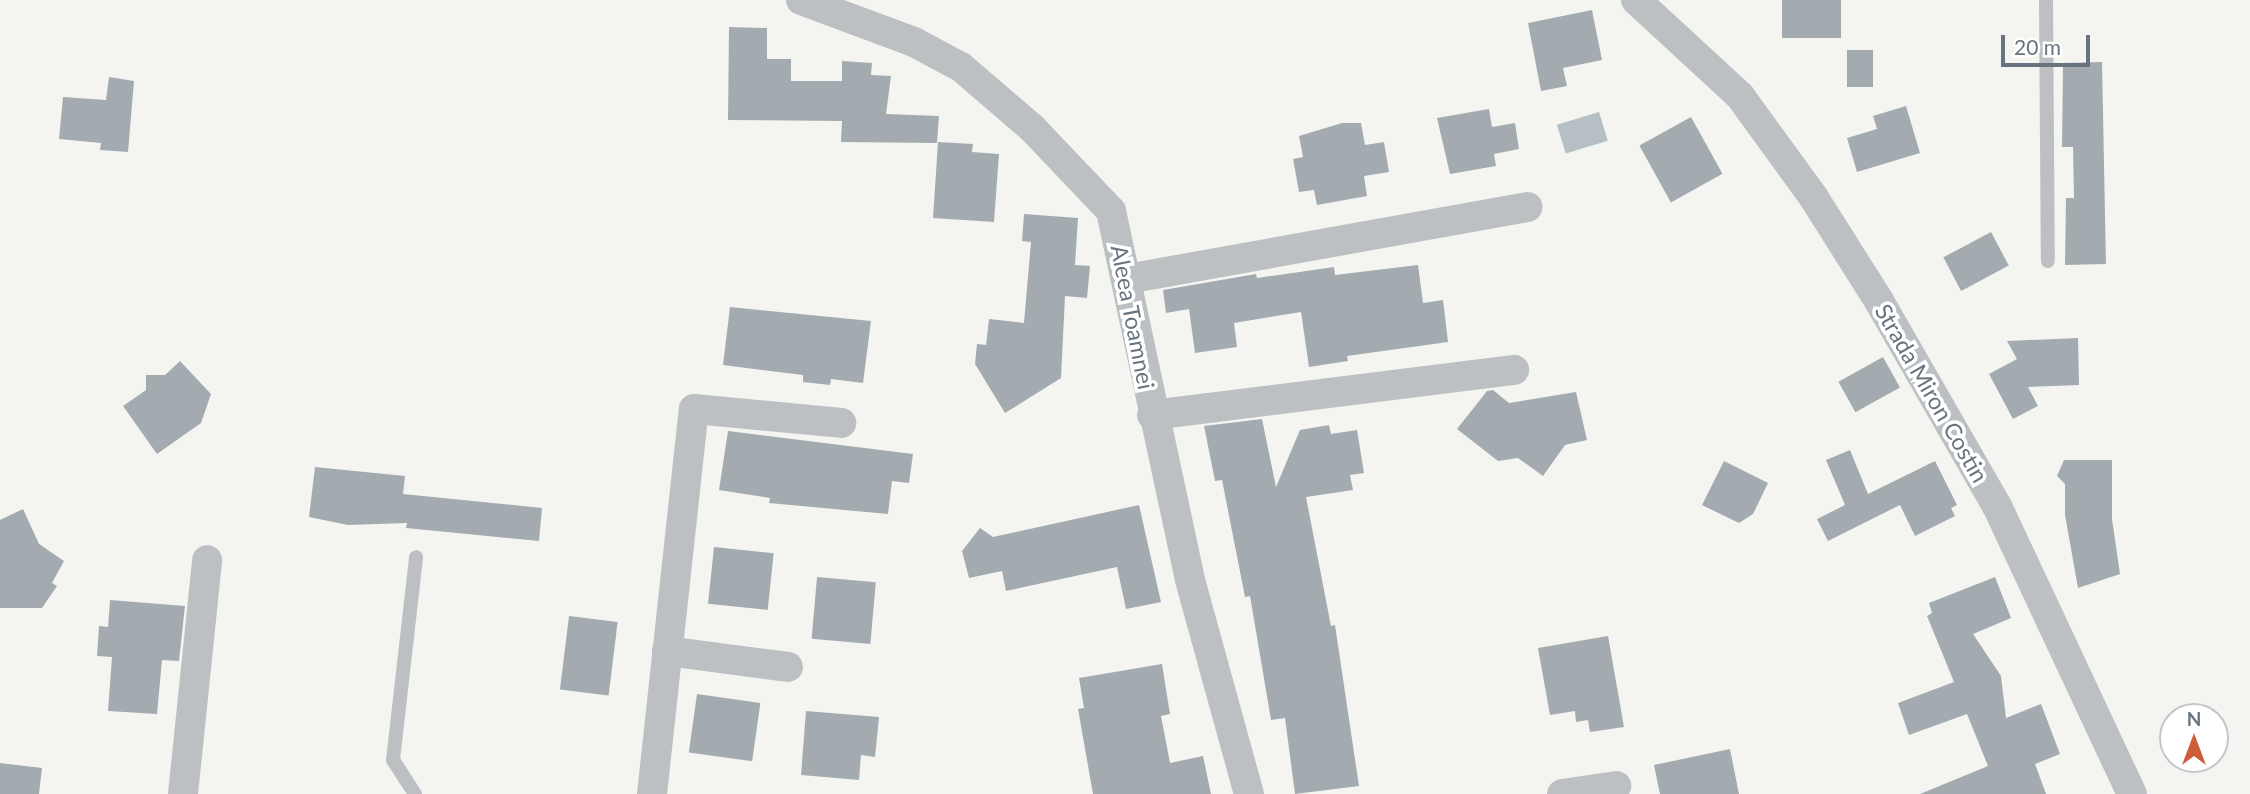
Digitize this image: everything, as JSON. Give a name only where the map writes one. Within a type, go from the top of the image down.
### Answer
[{"type":"street","name":"Aleea Toamnei","points":[[800,0],[914,42],[961,67],[1032,128],[1111,211],[1127,279],[1152,415],[1190,580],[1249,794]]},
{"type":"street","name":"Strada Miron Costin","points":[[1636,0],[1668,34],[1740,96],[1814,198],[1879,301],[1997,506],[2133,794]]},
{"type":"street","points":[[1667,0],[1668,34]]},
{"type":"street","points":[[1127,279],[1528,207]]},
{"type":"street","points":[[1152,415],[1514,370]]},
{"type":"street","points":[[652,794],[694,409],[841,423]]},
{"type":"street","points":[[183,794],[207,559]]},
{"type":"street","points":[[667,651],[788,667]]},
{"type":"street","points":[[1562,794],[1616,786]]},
{"type":"lane","points":[[2046,0],[2048,261]]},
{"type":"lane","points":[[415,794],[393,760],[416,557]]},
{"type":"shaded area","points":[[1599,112],[1608,141],[1566,154],[1557,125]]},
{"type":"building","points":[[1782,0],[1841,0],[1841,38],[1782,38]]},
{"type":"building","points":[[1592,10],[1602,60],[1563,68],[1567,86],[1541,91],[1528,23]]},
{"type":"building","points":[[729,27],[767,28],[767,59],[791,59],[791,81],[842,81],[842,61],[872,63],[871,75],[891,76],[886,114],[939,116],[937,143],[841,142],[842,121],[728,120]]},
{"type":"building","points":[[1847,50],[1873,50],[1873,87],[1847,87]]},
{"type":"building","points":[[2102,62],[2106,264],[2065,265],[2066,198],[2074,198],[2073,147],[2062,147],[2063,63]]},
{"type":"building","points":[[109,77],[134,81],[128,152],[100,150],[101,143],[59,139],[63,97],[106,100]]},
{"type":"building","points":[[1906,106],[1920,153],[1857,172],[1847,138],[1877,129],[1873,116]]},
{"type":"building","points":[[1489,109],[1492,127],[1515,123],[1519,149],[1494,154],[1496,166],[1450,174],[1437,118]]},
{"type":"building","points":[[1691,117],[1723,174],[1671,202],[1639,146]]},
{"type":"building","points":[[1342,123],[1361,123],[1365,145],[1384,142],[1389,172],[1364,176],[1367,196],[1317,205],[1314,190],[1299,192],[1293,159],[1303,157],[1299,136]]},
{"type":"building","points":[[938,142],[973,144],[972,152],[999,154],[994,222],[933,218]]},
{"type":"building","points":[[1024,214],[1078,218],[1075,265],[1090,266],[1087,298],[1065,296],[1061,378],[1005,413],[975,364],[977,344],[986,345],[989,319],[1024,323],[1031,242],[1022,241]]},
{"type":"building","points":[[1991,232],[2009,266],[1961,291],[1943,257]]},
{"type":"building","points":[[1418,265],[1423,303],[1443,300],[1448,342],[1347,356],[1348,361],[1309,367],[1301,312],[1234,323],[1237,347],[1195,353],[1189,309],[1166,313],[1163,290],[1256,274],[1257,278],[1334,267],[1335,275]]},
{"type":"building","points":[[730,307],[871,321],[863,383],[831,379],[830,385],[803,382],[803,375],[723,365]]},
{"type":"building","points":[[2078,338],[2079,385],[2028,387],[2038,406],[2013,419],[1989,374],[2017,359],[2007,341]]},
{"type":"building","points":[[1883,357],[1900,388],[1855,412],[1838,382]]},
{"type":"building","points":[[180,361],[211,394],[201,423],[157,454],[123,406],[146,390],[146,375],[165,375]]},
{"type":"building","points":[[1493,390],[1509,403],[1576,392],[1587,440],[1565,445],[1543,476],[1518,458],[1498,461],[1457,429],[1487,391]]},
{"type":"building","points":[[1262,419],[1276,487],[1300,430],[1329,425],[1331,434],[1357,430],[1364,473],[1350,475],[1353,490],[1306,497],[1331,626],[1335,625],[1359,786],[1295,794],[1285,718],[1271,720],[1250,596],[1245,597],[1222,480],[1215,481],[1204,426]]},
{"type":"building","points":[[728,431],[913,454],[909,483],[892,481],[888,514],[769,503],[770,498],[719,490]]},
{"type":"building","points":[[1850,450],[1868,494],[1935,461],[1957,505],[1951,508],[1955,516],[1915,536],[1900,505],[1828,541],[1817,519],[1845,505],[1826,460]]},
{"type":"building","points":[[2064,460],[2112,460],[2112,519],[2120,574],[2078,588],[2065,515],[2065,484],[2057,476]]},
{"type":"building","points":[[1724,461],[1768,483],[1753,514],[1739,523],[1702,505]]},
{"type":"building","points":[[315,467],[405,476],[403,494],[542,508],[539,541],[406,528],[407,523],[348,525],[309,517]]},
{"type":"building","points":[[1139,505],[1161,602],[1126,609],[1117,567],[1006,591],[1002,571],[969,578],[962,551],[980,528],[993,537]]},
{"type":"building","points":[[23,509],[39,544],[64,561],[52,583],[57,586],[42,608],[0,608],[0,520]]},
{"type":"building","points":[[714,547],[774,553],[768,610],[708,604]]},
{"type":"building","points":[[817,577],[876,582],[870,644],[812,639]]},
{"type":"building","points":[[1995,577],[2011,618],[1973,634],[2001,676],[2006,718],[2041,704],[2060,754],[2035,764],[2046,794],[1920,794],[1988,766],[1967,714],[1909,735],[1898,703],[1954,682],[1927,616],[1932,613],[1929,603]]},
{"type":"building","points":[[110,600],[185,606],[179,661],[162,660],[157,714],[108,711],[112,657],[97,656],[99,626],[108,627]]},
{"type":"building","points":[[569,616],[618,622],[609,695],[560,689]]},
{"type":"building","points":[[1608,636],[1624,727],[1590,732],[1588,720],[1576,722],[1575,711],[1550,715],[1538,648]]},
{"type":"building","points":[[1162,664],[1170,714],[1161,716],[1170,763],[1203,756],[1211,794],[1093,794],[1078,709],[1084,708],[1079,678]]},
{"type":"building","points":[[697,694],[760,703],[752,761],[689,752]]},
{"type":"building","points":[[806,711],[879,717],[875,757],[861,755],[859,780],[801,775]]},
{"type":"building","points":[[1730,749],[1739,794],[1660,794],[1654,765]]},
{"type":"building","points":[[0,763],[42,768],[39,794],[0,794]]}]
